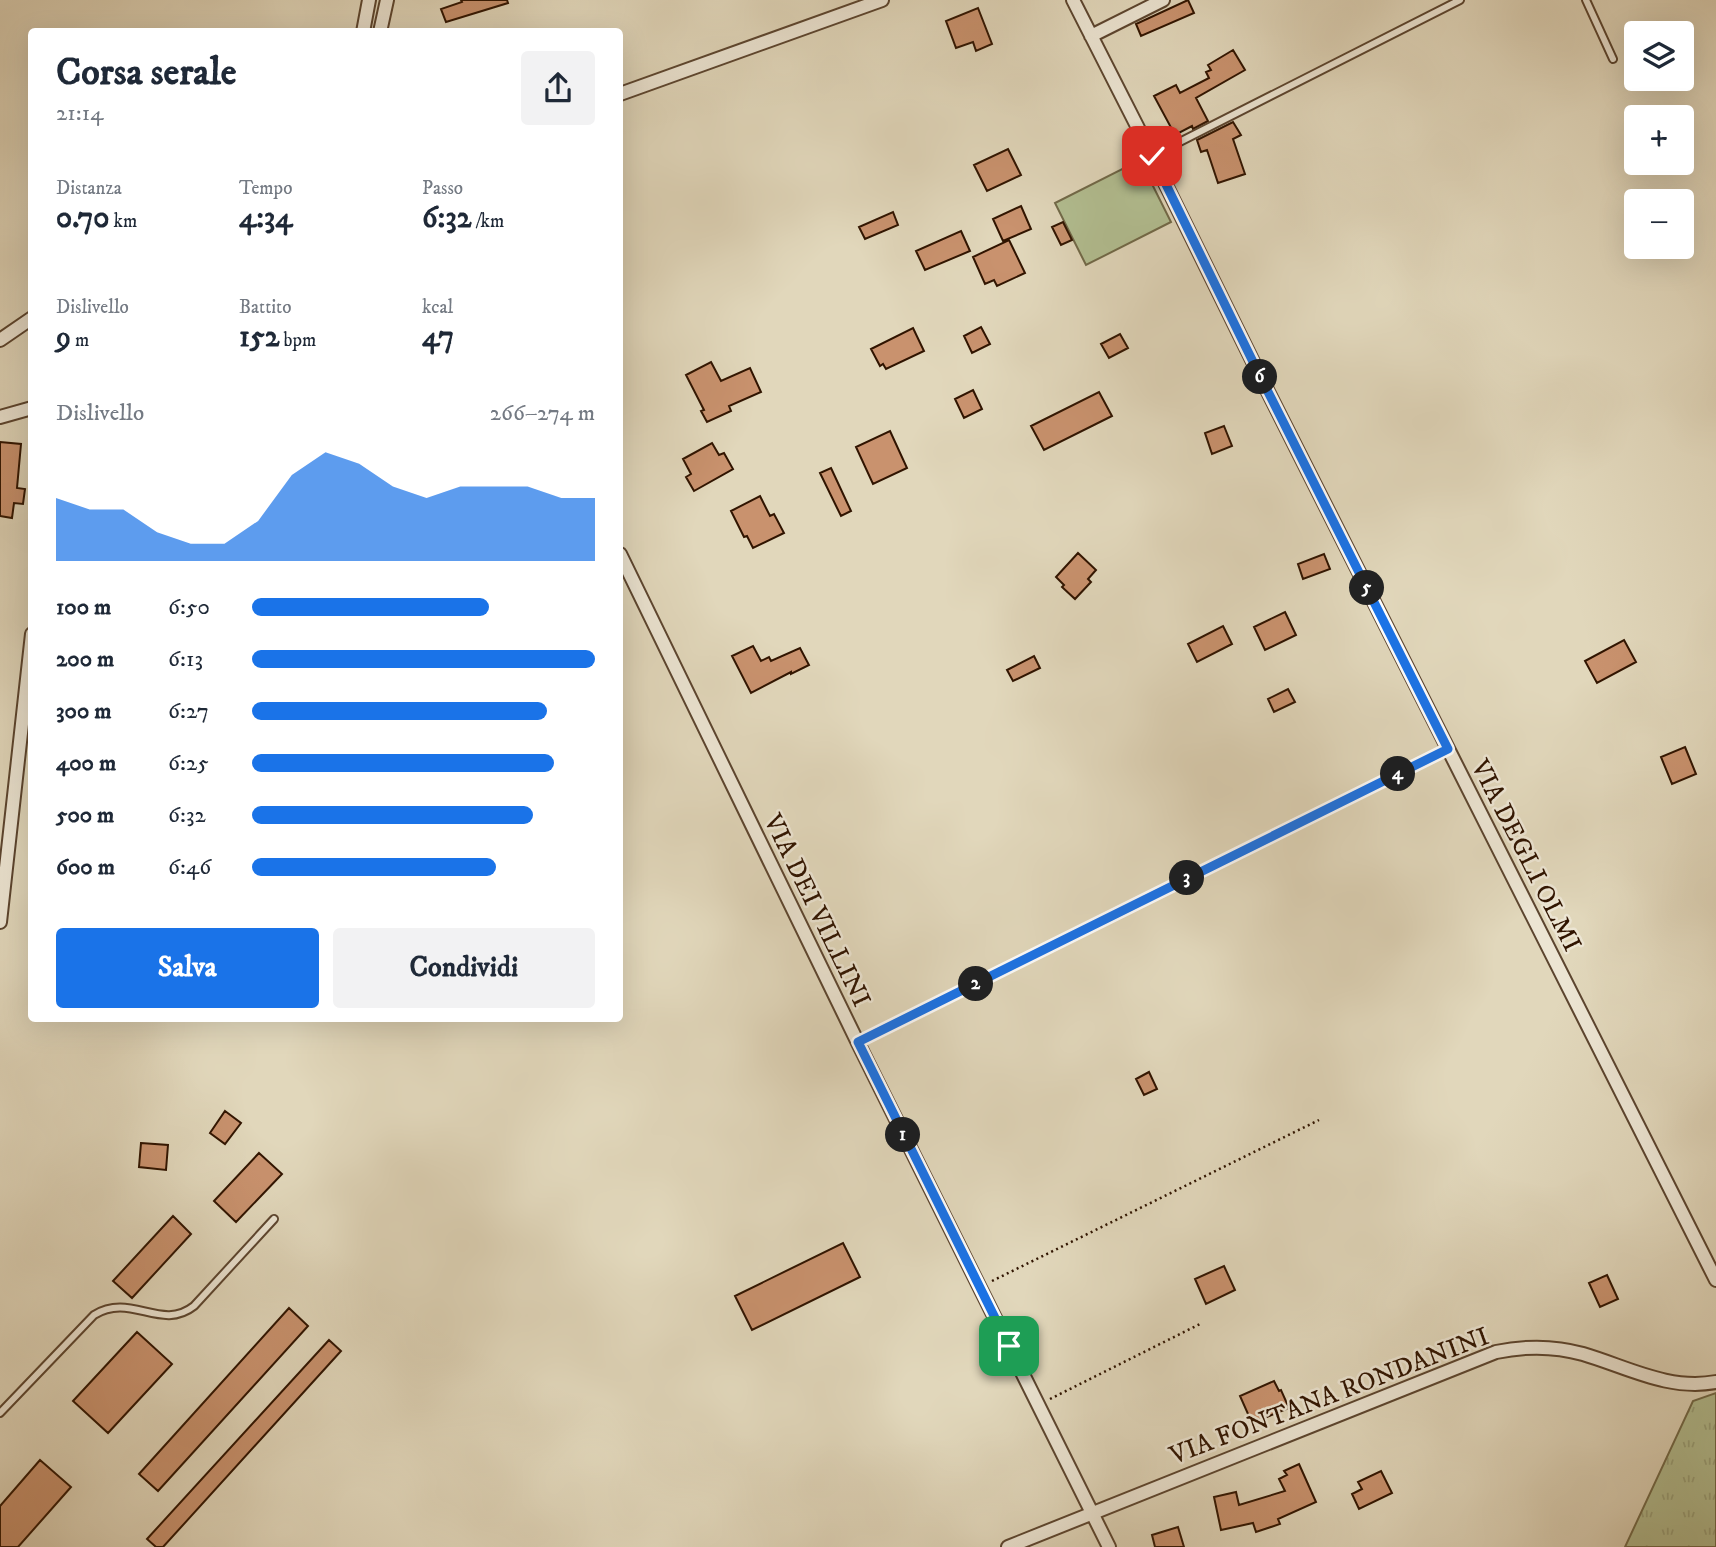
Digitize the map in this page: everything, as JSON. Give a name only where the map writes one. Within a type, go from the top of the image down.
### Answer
[{"type":"street","points":[[364,28],[369,0]]},
{"type":"street","points":[[381,28],[387,0]]},
{"type":"street","name":"VIA DEGLI OLMI","points":[[1073,0],[1716,1280]]},
{"type":"street","points":[[1091,36],[1163,0]]},
{"type":"street","points":[[623,93],[876,1]]},
{"type":"street","points":[[0,340],[28,321]]},
{"type":"street","points":[[0,417],[28,409]]},
{"type":"street","name":"VIA DEI VILLINI","points":[[623,560],[1109,1547]]},
{"type":"street","points":[[0,922],[28,670]]},
{"type":"street","name":"VIA FONTANA RONDANINI","points":[[1008,1547],[1496,1352],[1525,1348],[1559,1350],[1583,1354],[1669,1382],[1716,1382]]},
{"type":"lane","points":[[1152,156],[1460,0]]},
{"type":"lane","points":[[1586,0],[1613,58]]},
{"type":"lane","points":[[0,1413],[94,1315],[115,1307],[164,1316],[188,1311],[274,1219]]},
{"type":"path","points":[[858,1042],[1448,749]]},
{"type":"path","points":[[979,1287],[1319,1120]]},
{"type":"path","points":[[1038,1405],[1200,1324]]},
{"type":"green space","points":[[1140,160],[1171,222],[1086,265],[1055,203]]},
{"type":"green space","points":[[1716,1393],[1716,1547],[1625,1547],[1693,1401]]},
{"type":"building","points":[[461,0],[507,0],[508,3],[446,22],[441,9],[462,2]]},
{"type":"building","points":[[1188,0],[1194,13],[1141,36],[1136,24]]},
{"type":"building","points":[[978,8],[992,44],[976,51],[973,42],[956,48],[946,21]]},
{"type":"building","points":[[1233,50],[1245,70],[1196,98],[1208,121],[1175,135],[1154,96],[1176,85],[1180,93],[1209,78],[1206,72],[1211,70],[1208,65]]},
{"type":"building","points":[[1233,122],[1241,135],[1233,139],[1245,174],[1218,183],[1207,150],[1201,152],[1197,140]]},
{"type":"building","points":[[1008,149],[1021,175],[987,191],[974,165]]},
{"type":"building","points":[[1021,206],[1031,229],[1003,241],[993,219]]},
{"type":"building","points":[[893,212],[898,225],[865,239],[859,227]]},
{"type":"building","points":[[1063,222],[1072,240],[1061,245],[1052,227]]},
{"type":"building","points":[[961,231],[970,251],[925,270],[916,251]]},
{"type":"building","points":[[1009,240],[1025,273],[997,286],[994,280],[985,284],[973,257]]},
{"type":"building","points":[[981,327],[990,344],[972,353],[964,336]]},
{"type":"building","points":[[913,328],[924,351],[886,369],[883,364],[880,366],[871,349]]},
{"type":"building","points":[[1120,334],[1128,348],[1109,358],[1101,344]]},
{"type":"building","points":[[711,362],[721,381],[750,368],[761,392],[729,406],[731,411],[707,422],[701,411],[704,410],[686,375]]},
{"type":"building","points":[[973,390],[982,409],[964,418],[955,399]]},
{"type":"building","points":[[1099,392],[1112,416],[1044,450],[1031,426]]},
{"type":"building","points":[[1224,426],[1232,446],[1212,454],[1205,433]]},
{"type":"building","points":[[890,431],[907,468],[873,484],[856,447]]},
{"type":"building","points":[[0,442],[21,444],[17,488],[25,489],[23,504],[14,503],[12,518],[0,516]]},
{"type":"building","points":[[712,443],[719,455],[724,453],[733,469],[694,491],[686,477],[691,474],[683,459]]},
{"type":"building","points":[[831,468],[851,511],[841,516],[820,473]]},
{"type":"building","points":[[760,496],[770,516],[774,514],[784,533],[753,548],[747,536],[744,537],[731,511]]},
{"type":"building","points":[[1078,553],[1096,570],[1088,579],[1091,582],[1075,599],[1056,577]]},
{"type":"building","points":[[1324,554],[1330,569],[1303,579],[1298,564]]},
{"type":"building","points":[[1285,612],[1296,635],[1265,650],[1254,627]]},
{"type":"building","points":[[1223,626],[1232,644],[1197,662],[1188,644]]},
{"type":"building","points":[[1624,640],[1636,662],[1597,683],[1585,661]]},
{"type":"building","points":[[753,646],[761,661],[769,657],[771,661],[800,648],[809,665],[751,693],[732,656]]},
{"type":"building","points":[[1034,656],[1040,668],[1013,681],[1007,670]]},
{"type":"building","points":[[1288,689],[1295,702],[1274,712],[1268,699]]},
{"type":"building","points":[[1685,747],[1696,774],[1672,784],[1661,757]]},
{"type":"building","points":[[1149,1072],[1157,1089],[1144,1095],[1136,1079]]},
{"type":"building","points":[[225,1111],[241,1123],[225,1144],[210,1133]]},
{"type":"building","points":[[141,1143],[168,1145],[166,1170],[139,1167]]},
{"type":"building","points":[[259,1153],[282,1174],[236,1222],[214,1201]]},
{"type":"building","points":[[173,1216],[191,1234],[132,1298],[113,1281]]},
{"type":"building","points":[[843,1243],[860,1277],[752,1330],[735,1296]]},
{"type":"building","points":[[1224,1266],[1235,1290],[1206,1304],[1195,1279]]},
{"type":"building","points":[[1607,1275],[1618,1299],[1600,1307],[1589,1283]]},
{"type":"building","points":[[289,1308],[308,1326],[158,1491],[139,1474]]},
{"type":"building","points":[[137,1332],[172,1364],[108,1433],[73,1401]]},
{"type":"building","points":[[329,1340],[341,1351],[163,1547],[156,1547],[147,1539]]},
{"type":"building","points":[[1274,1381],[1289,1408],[1252,1423],[1240,1396]]},
{"type":"building","points":[[40,1460],[71,1487],[18,1547],[0,1547],[0,1506]]},
{"type":"building","points":[[1299,1464],[1316,1502],[1278,1519],[1280,1524],[1256,1532],[1253,1523],[1221,1530],[1214,1497],[1236,1492],[1239,1505],[1285,1491],[1279,1479],[1287,1475],[1284,1471]]},
{"type":"building","points":[[1381,1471],[1392,1493],[1359,1509],[1352,1494],[1362,1489],[1358,1482]]},
{"type":"building","points":[[1178,1527],[1184,1547],[1155,1547],[1152,1535]]},
{"type":"route","points":[[1009,1346],[858,1042],[1448,749],[1152,156]]}]
